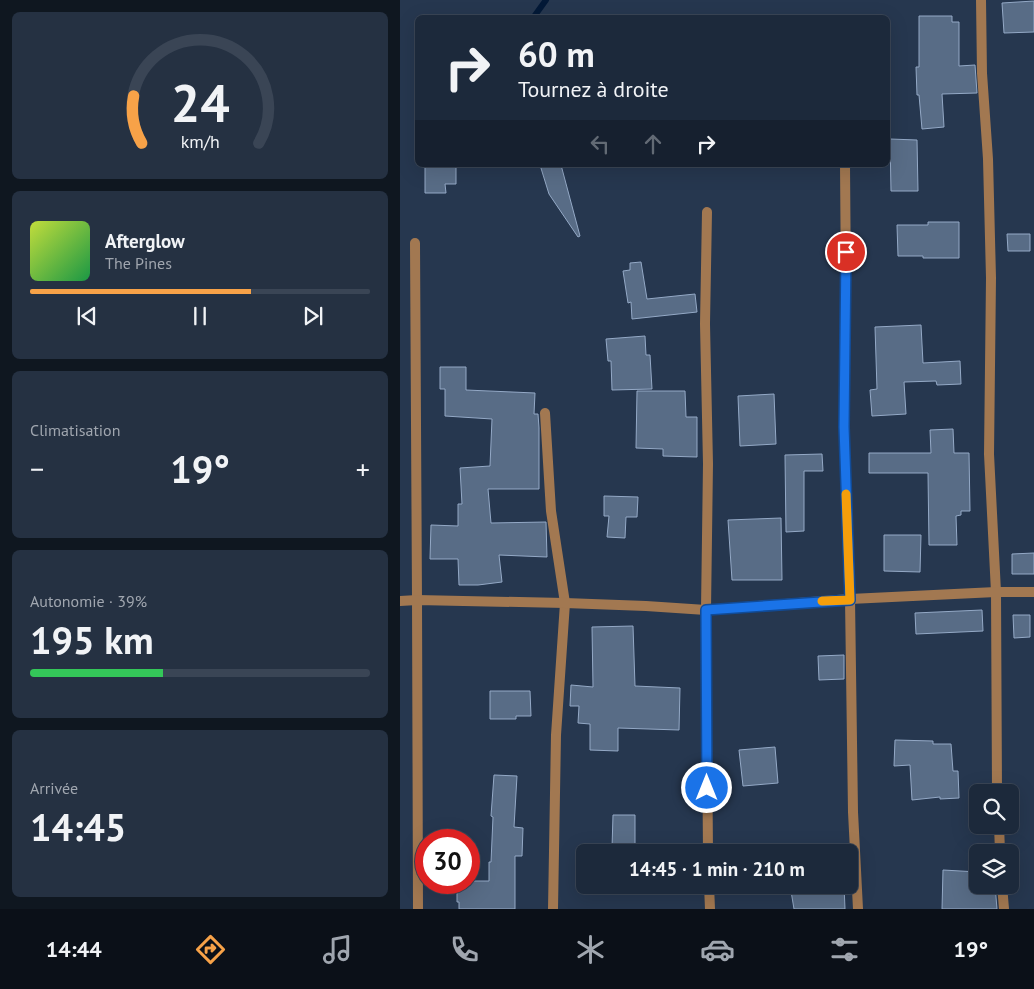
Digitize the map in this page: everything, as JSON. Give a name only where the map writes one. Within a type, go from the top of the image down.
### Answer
[{"type":"street","points":[[982,0],[982,73],[988,160],[991,278],[989,454],[996,592],[997,784]]},
{"type":"street","points":[[845,167],[844,427],[850,600],[853,812],[858,909]]},
{"type":"street","points":[[707,212],[705,324],[708,464],[706,610],[708,844]]},
{"type":"street","points":[[415,243],[418,909]]},
{"type":"street","points":[[545,413],[551,511],[565,603],[556,735],[553,909]]},
{"type":"street","points":[[400,601],[565,603],[706,610],[850,600],[996,592],[1034,592]]},
{"type":"street","points":[[709,894],[710,909]]},
{"type":"street","points":[[1003,894],[1004,909]]},
{"type":"building","points":[[1034,1],[1034,32],[1004,33],[1002,3]]},
{"type":"building","points":[[919,16],[952,16],[952,22],[959,22],[959,66],[975,65],[977,93],[942,94],[944,127],[922,129],[919,95],[917,95],[916,67],[919,67]]},
{"type":"building","points":[[890,139],[917,140],[918,191],[891,191]]},
{"type":"building","points":[[425,167],[456,167],[456,184],[445,184],[446,193],[425,193]]},
{"type":"building","points":[[541,167],[562,167],[580,236],[578,237],[549,194]]},
{"type":"building","points":[[928,222],[959,222],[959,258],[898,256],[897,225],[928,225]]},
{"type":"building","points":[[1007,234],[1030,234],[1030,251],[1008,251]]},
{"type":"building","points":[[641,262],[647,299],[695,294],[697,312],[632,319],[631,302],[628,303],[623,271],[630,270],[630,263]]},
{"type":"building","points":[[921,325],[923,363],[960,361],[961,384],[937,385],[936,381],[904,382],[906,414],[872,416],[870,390],[877,389],[875,327]]},
{"type":"building","points":[[645,336],[646,355],[650,355],[652,389],[612,390],[611,361],[608,361],[606,339]]},
{"type":"building","points":[[440,367],[466,367],[466,390],[535,393],[534,414],[538,414],[539,428],[539,489],[488,489],[491,523],[546,522],[547,557],[499,555],[502,582],[459,585],[458,559],[430,559],[431,525],[458,526],[458,504],[462,504],[460,468],[490,466],[492,419],[445,416],[445,389],[440,389]]},
{"type":"building","points":[[637,391],[685,391],[686,417],[697,417],[697,457],[663,456],[663,449],[636,448]]},
{"type":"building","points":[[774,394],[776,444],[740,446],[738,396]]},
{"type":"building","points":[[953,429],[954,453],[969,453],[970,511],[961,511],[961,515],[956,516],[957,545],[929,545],[928,473],[869,473],[869,453],[931,453],[930,430]]},
{"type":"building","points":[[822,454],[823,471],[804,471],[804,531],[786,532],[785,455]]},
{"type":"building","points":[[604,496],[638,497],[637,517],[626,517],[625,538],[607,537],[609,516],[604,516]]},
{"type":"building","points":[[781,518],[782,580],[732,580],[728,520]]},
{"type":"building","points":[[884,535],[921,535],[920,572],[884,571]]},
{"type":"building","points":[[1034,553],[1034,574],[1012,574],[1012,554]]},
{"type":"building","points":[[982,610],[983,631],[916,634],[915,613]]},
{"type":"building","points":[[1013,615],[1030,615],[1030,637],[1014,638]]},
{"type":"building","points":[[633,626],[635,686],[680,688],[679,730],[618,728],[618,751],[590,750],[590,724],[578,723],[579,706],[570,706],[571,685],[593,687],[592,627]]},
{"type":"building","points":[[844,655],[844,679],[819,680],[818,656]]},
{"type":"building","points":[[490,691],[530,691],[531,716],[516,716],[516,719],[490,719]]},
{"type":"building","points":[[895,740],[933,741],[933,744],[951,744],[953,771],[958,771],[959,798],[940,799],[940,797],[912,800],[910,765],[894,766]]},
{"type":"building","points":[[775,747],[778,783],[743,786],[739,750]]},
{"type":"building","points":[[494,775],[517,776],[514,827],[523,828],[522,856],[515,856],[515,909],[459,909],[457,894],[480,894],[480,881],[489,881],[493,817],[491,816]]},
{"type":"building","points":[[613,815],[635,815],[635,844],[612,844]]},
{"type":"building","points":[[943,870],[969,871],[969,894],[996,894],[997,909],[942,909]]},
{"type":"building","points":[[792,894],[844,894],[845,909],[794,909]]},
{"type":"waterway","points":[[535,15],[546,0]]},
{"type":"slow traffic","points":[[822,601],[850,600],[846,494]]},
{"type":"route","points":[[707,788],[706,610],[850,600],[844,427],[846,252]]}]
